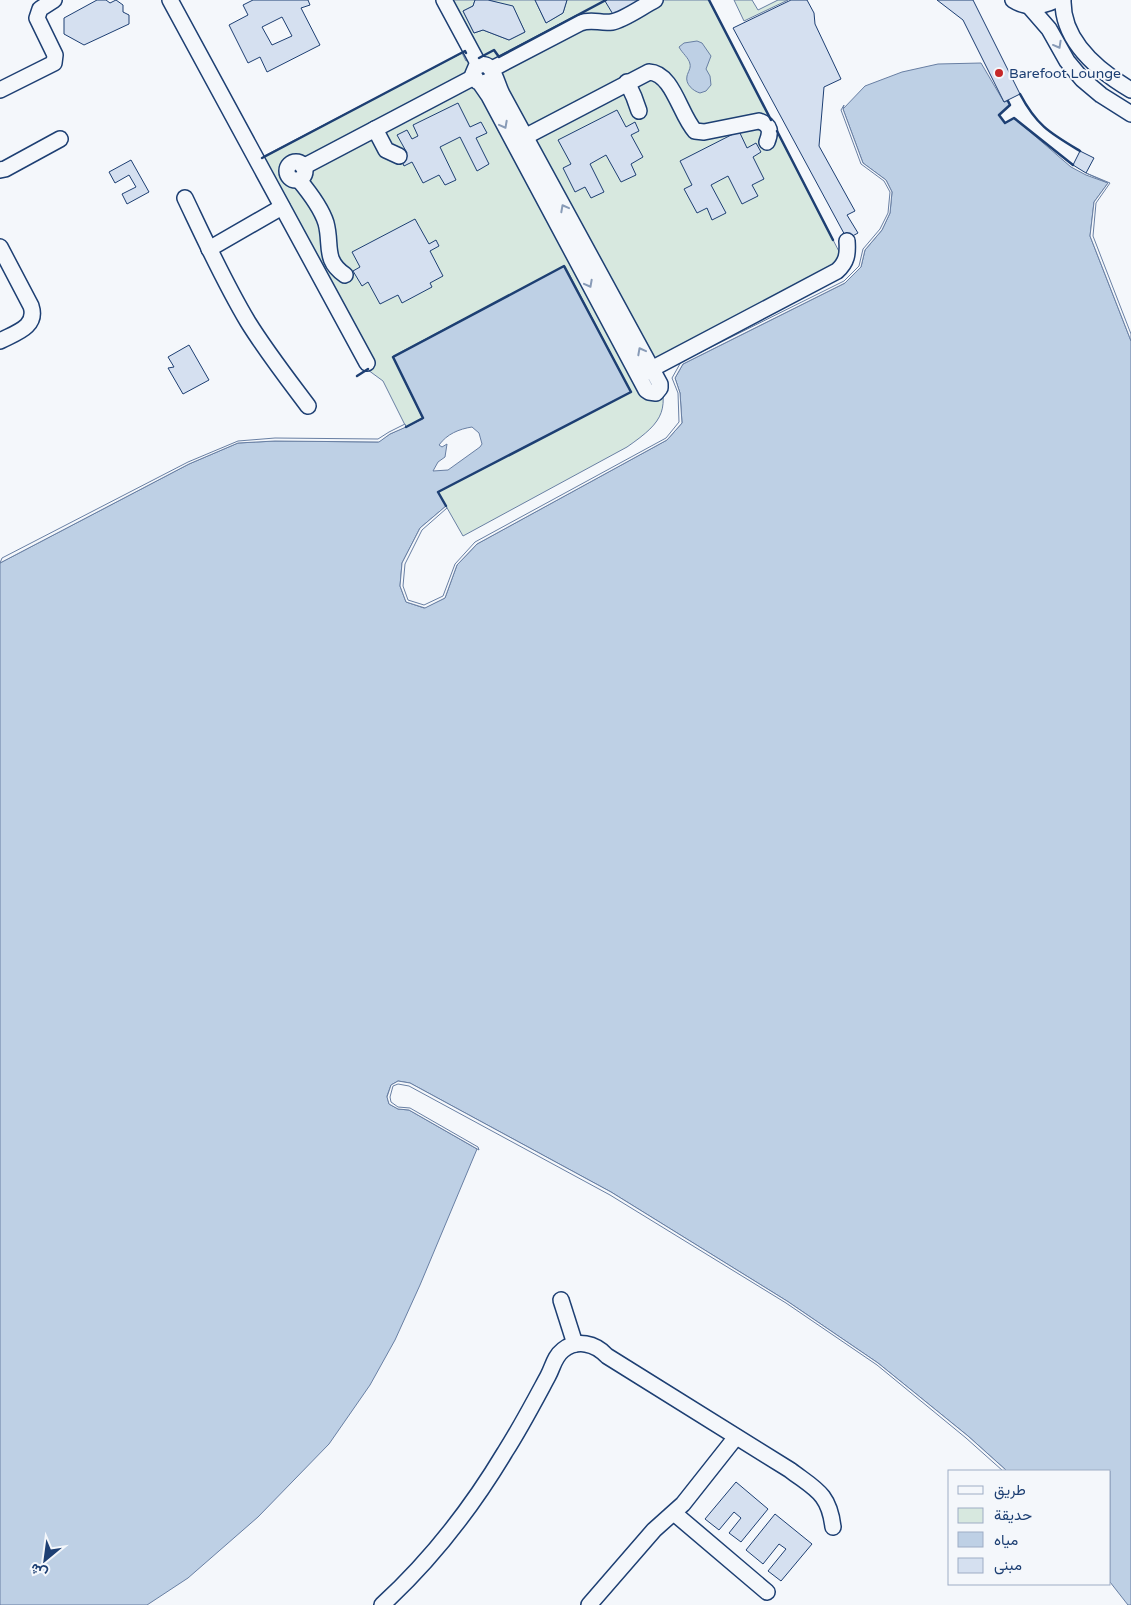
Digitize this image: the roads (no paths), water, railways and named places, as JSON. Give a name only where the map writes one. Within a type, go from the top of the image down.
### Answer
[{"type":"street","points":[[0,90],[54,63],[56,58],[37,18],[40,9],[54,0]]},
{"type":"street","points":[[170,0],[367,363]]},
{"type":"street","points":[[444,0],[484,74],[499,89],[520,140],[645,372],[837,271],[848,255],[847,241]]},
{"type":"street","points":[[345,275],[338,270],[331,258],[325,221],[301,173],[375,129],[580,23],[590,20],[616,21],[655,0]]},
{"type":"street","points":[[1013,0],[1029,6],[1038,6],[1056,0]]},
{"type":"street","points":[[1063,0],[1066,20],[1081,50],[1106,75],[1131,90]]},
{"type":"street","points":[[1029,6],[1049,29],[1067,61],[1082,79],[1130,115]]},
{"type":"street","points":[[520,140],[649,72],[660,74],[665,78],[695,131],[704,132],[759,121],[766,124],[770,129],[771,133],[767,142]]},
{"type":"street","points":[[627,82],[639,111]]},
{"type":"street","points":[[375,129],[386,150],[399,156]]},
{"type":"street","points":[[0,170],[60,139]]},
{"type":"street","points":[[185,198],[209,249],[258,338],[308,406]]},
{"type":"street","points":[[209,249],[282,207]]},
{"type":"street","points":[[0,247],[31,306],[33,315],[26,328],[0,341]]},
{"type":"street","points":[[561,1300],[575,1344]]},
{"type":"street","points":[[382,1605],[421,1565],[479,1492],[505,1453],[550,1372],[556,1357],[575,1344],[589,1344],[596,1347],[607,1356],[790,1470],[821,1494],[829,1506],[832,1527]]},
{"type":"street","points":[[550,1372],[562,1361],[576,1354],[592,1352],[607,1356]]},
{"type":"street","points":[[589,1605],[654,1530],[674,1513],[691,1494],[736,1437]]},
{"type":"street","points":[[674,1513],[767,1592]]},
{"type":"water","points":[[697,41],[702,43],[711,56],[706,69],[710,76],[711,85],[706,91],[700,93],[692,89],[688,84],[687,76],[690,64],[679,47],[684,43]]},
{"type":"water","points":[[981,63],[1004,102],[1008,101],[1010,105],[999,115],[1005,123],[1014,118],[1071,167],[1108,183],[1094,202],[1090,236],[1131,341],[1131,1605],[1128,1605],[1111,1583],[1111,1470],[1006,1470],[968,1436],[878,1363],[787,1301],[611,1192],[410,1083],[398,1081],[391,1085],[387,1096],[389,1104],[398,1109],[409,1110],[477,1149],[395,1340],[370,1385],[329,1444],[258,1517],[188,1578],[147,1605],[0,1605],[0,563],[189,464],[238,443],[275,441],[378,442],[390,434],[423,419],[393,357],[564,266],[631,392],[438,492],[446,506],[420,528],[402,563],[400,586],[406,602],[424,608],[445,598],[457,565],[477,544],[667,440],[682,423],[680,393],[675,378],[683,364],[845,283],[861,267],[865,250],[882,230],[890,213],[892,192],[886,180],[863,163],[843,109],[865,86],[902,72],[938,64]],"holes":[[[472,427],[479,433],[482,444],[448,470],[433,471],[438,462],[445,457],[447,444],[442,447],[439,445],[450,435]]]},
{"type":"place","name":"Barefoot Lounge","points":[[999,73]]}]
